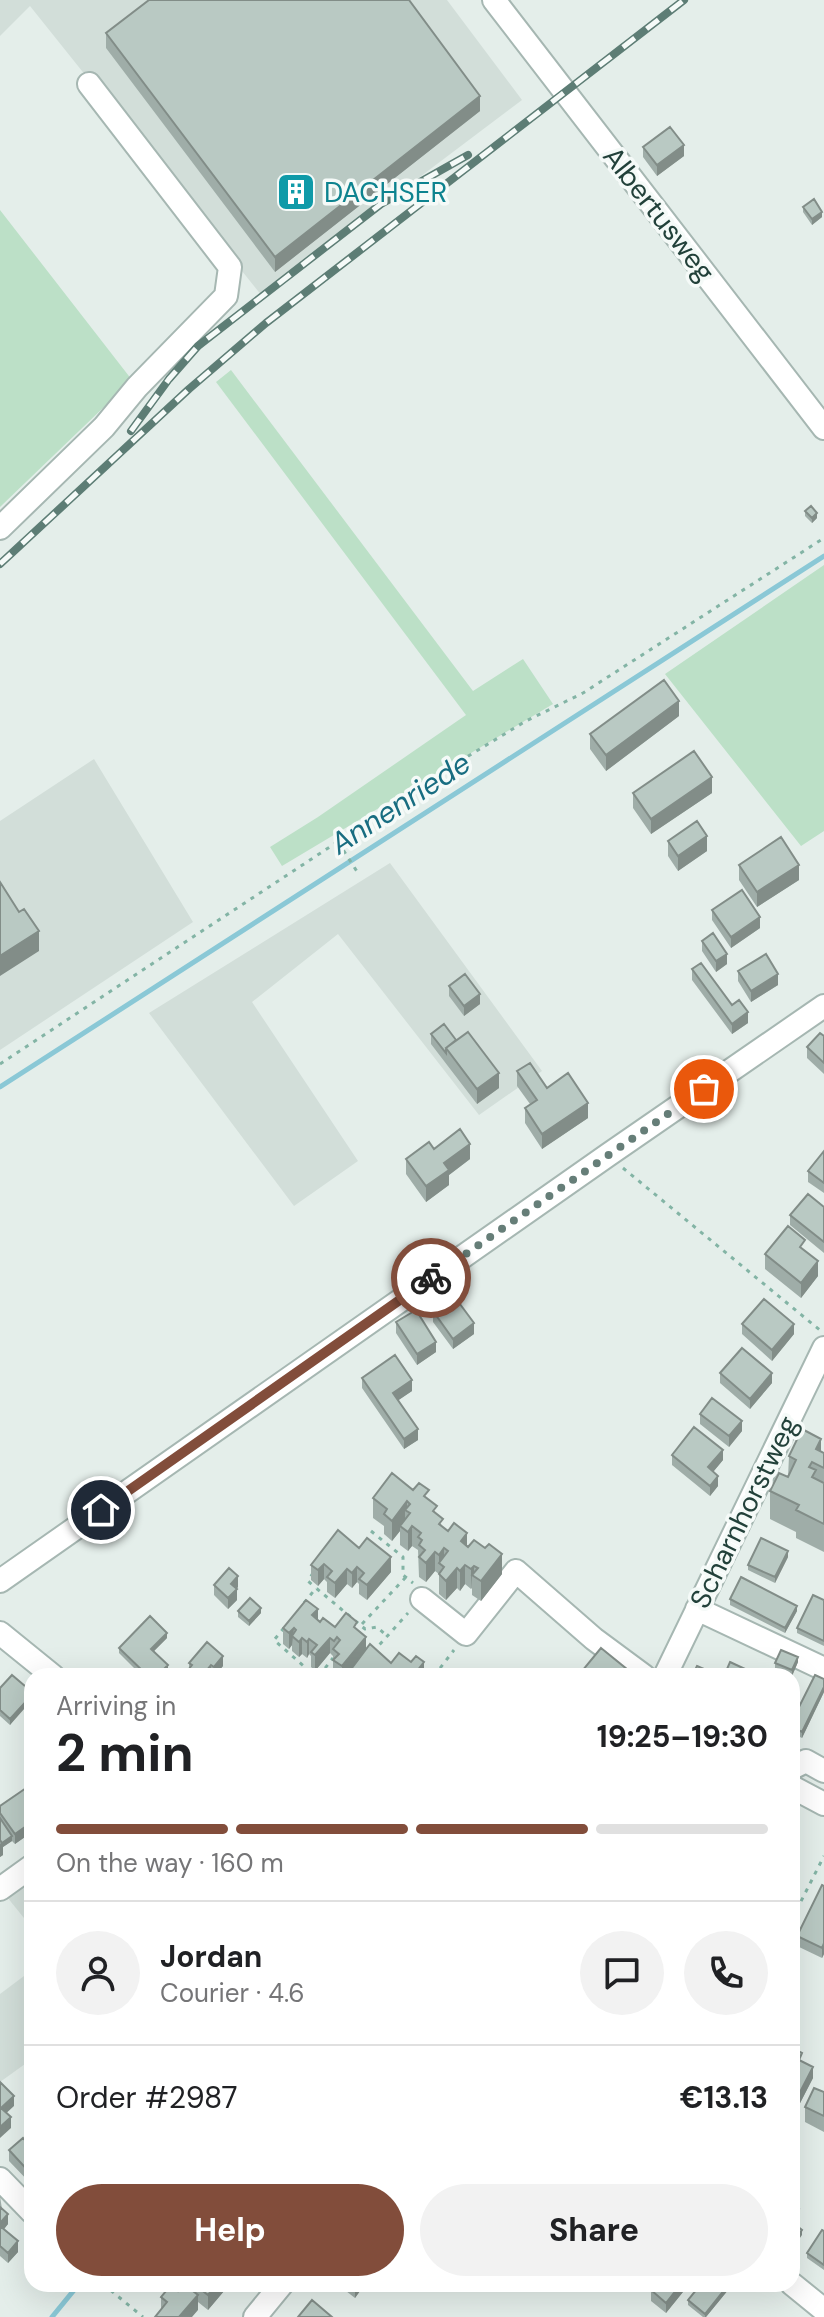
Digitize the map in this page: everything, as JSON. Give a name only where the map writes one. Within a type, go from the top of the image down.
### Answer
[{"type":"street","name":"Albertusweg","points":[[494,0],[824,428]]},
{"type":"street","points":[[0,528],[104,427],[137,387],[226,296],[230,267],[89,84]]},
{"type":"street","points":[[0,1581],[824,1006]]},
{"type":"street","name":"Scharnhorstweg","points":[[669,1668],[824,1348]]},
{"type":"street","points":[[422,1599],[466,1634],[516,1571],[594,1639],[633,1668]]},
{"type":"street","points":[[697,1609],[824,1669]]},
{"type":"street","points":[[0,1633],[43,1668]]},
{"type":"street","points":[[800,1764],[806,1761],[824,1771]]},
{"type":"street","points":[[800,1791],[824,1804]]},
{"type":"street","points":[[0,1889],[24,1872]]},
{"type":"street","points":[[0,2179],[24,2204]]},
{"type":"street","points":[[800,2290],[824,2310]]},
{"type":"street","points":[[255,2317],[275,2292]]},
{"type":"path","points":[[0,1064],[465,758],[526,721],[583,693],[824,538]]},
{"type":"path","points":[[338,842],[358,873]]},
{"type":"path","points":[[608,1155],[824,1333]]},
{"type":"path","points":[[370,1656],[426,1593],[403,1575],[403,1557],[371,1531]]},
{"type":"path","points":[[314,1571],[308,1581],[365,1629],[377,1627],[387,1636]]},
{"type":"path","points":[[361,1625],[406,1577]]},
{"type":"path","points":[[299,1609],[316,1588]]},
{"type":"path","points":[[291,1619],[274,1640],[307,1668]]},
{"type":"path","points":[[440,1668],[466,1634]]},
{"type":"path","points":[[324,1668],[333,1658]]},
{"type":"path","points":[[800,1903],[824,1856]]},
{"type":"path","points":[[113,2292],[143,2317]]},
{"type":"shaded area","name":"DACHSER","points":[[0,0],[447,0],[522,100],[262,296],[30,6],[0,36]]},
{"type":"shaded area","points":[[94,759],[193,922],[0,1050],[0,821]]},
{"type":"shaded area","points":[[390,863],[542,1071],[479,1115],[338,934],[252,1002],[358,1161],[294,1206],[149,1013]]},
{"type":"shaded area","points":[[24,1887],[24,1918],[7,1897]]},
{"type":"shaded area","points":[[24,1976],[24,2065],[0,2082],[0,1994]]},
{"type":"green space","points":[[0,210],[132,380],[0,507]]},
{"type":"green space","points":[[231,370],[473,691],[523,659],[553,704],[282,866],[270,847],[466,715],[216,382]]},
{"type":"green space","points":[[824,565],[824,831],[801,846],[665,674]]},
{"type":"building","name":"DACHSER","points":[[149,0],[409,0],[480,96],[275,257],[106,33]]},
{"type":"building","points":[[670,127],[684,145],[657,165],[643,147]]},
{"type":"building","points":[[814,199],[822,212],[812,219],[803,207]]},
{"type":"building","points":[[811,506],[817,513],[812,518],[805,511]]},
{"type":"building","points":[[664,680],[679,701],[606,755],[590,734]]},
{"type":"building","points":[[694,751],[712,777],[651,819],[633,793]]},
{"type":"building","points":[[697,821],[707,836],[678,856],[668,841]]},
{"type":"building","points":[[781,837],[799,865],[757,892],[739,865]]},
{"type":"building","points":[[0,882],[19,912],[24,909],[39,931],[0,956]]},
{"type":"building","points":[[742,890],[760,917],[731,937],[712,910]]},
{"type":"building","points":[[713,933],[727,954],[716,961],[702,941]]},
{"type":"building","points":[[766,954],[778,974],[751,991],[738,971]]},
{"type":"building","points":[[701,963],[732,1005],[739,1000],[748,1012],[732,1024],[692,969]]},
{"type":"building","points":[[465,974],[480,994],[464,1006],[449,986]]},
{"type":"building","points":[[444,1024],[456,1040],[446,1048],[446,1053],[431,1034]]},
{"type":"building","points":[[468,1032],[499,1073],[477,1089],[446,1048]]},
{"type":"building","points":[[820,1033],[824,1036],[824,1063],[807,1047]]},
{"type":"building","points":[[530,1063],[547,1088],[568,1073],[588,1103],[542,1134],[525,1108],[537,1100],[517,1071]]},
{"type":"building","points":[[460,1129],[470,1144],[444,1163],[449,1170],[426,1186],[406,1159],[429,1142],[434,1149]]},
{"type":"building","points":[[824,1151],[824,1183],[808,1171]]},
{"type":"building","points":[[808,1194],[824,1207],[824,1242],[790,1215]]},
{"type":"building","points":[[788,1226],[805,1240],[800,1247],[818,1261],[801,1283],[765,1254]]},
{"type":"building","points":[[454,1296],[474,1323],[453,1339],[433,1311]]},
{"type":"building","points":[[764,1299],[794,1324],[772,1350],[742,1324]]},
{"type":"building","points":[[416,1310],[436,1342],[417,1354],[396,1322]]},
{"type":"building","points":[[742,1348],[772,1373],[750,1399],[720,1373]]},
{"type":"building","points":[[395,1355],[412,1380],[393,1393],[418,1429],[404,1439],[362,1378]]},
{"type":"building","points":[[712,1398],[742,1421],[729,1436],[700,1414]]},
{"type":"building","points":[[694,1427],[723,1450],[708,1467],[718,1476],[710,1486],[672,1455]]},
{"type":"building","points":[[802,1429],[821,1439],[816,1449],[824,1453],[824,1468],[812,1462],[809,1467],[816,1470],[812,1477],[824,1483],[824,1524],[796,1510],[799,1505],[770,1491],[779,1473],[788,1477],[796,1460],[789,1456]]},
{"type":"building","points":[[392,1473],[413,1490],[419,1483],[429,1490],[424,1496],[437,1506],[433,1511],[443,1519],[439,1524],[448,1531],[454,1523],[467,1533],[461,1541],[468,1547],[474,1540],[485,1548],[489,1544],[502,1554],[481,1581],[472,1575],[478,1568],[474,1566],[471,1569],[465,1565],[460,1571],[457,1568],[446,1581],[439,1574],[444,1567],[439,1563],[448,1551],[444,1548],[439,1555],[435,1552],[426,1563],[419,1557],[425,1550],[419,1545],[421,1533],[412,1526],[408,1532],[400,1526],[410,1513],[405,1510],[410,1504],[407,1501],[392,1521],[384,1514],[387,1509],[373,1498]]},
{"type":"building","points":[[338,1530],[359,1548],[367,1538],[391,1557],[367,1585],[359,1579],[364,1573],[357,1567],[352,1573],[347,1569],[335,1583],[327,1577],[332,1571],[324,1564],[318,1570],[311,1565]]},
{"type":"building","points":[[761,1538],[788,1551],[775,1577],[748,1565]]},
{"type":"building","points":[[229,1568],[238,1576],[231,1584],[237,1589],[228,1598],[214,1585]]},
{"type":"building","points":[[741,1577],[797,1606],[785,1628],[730,1599]]},
{"type":"building","points":[[813,1595],[824,1600],[824,1641],[797,1628]]},
{"type":"building","points":[[250,1598],[261,1608],[249,1621],[238,1611]]},
{"type":"building","points":[[306,1600],[318,1609],[312,1615],[320,1622],[323,1618],[335,1627],[346,1613],[357,1622],[354,1627],[366,1637],[342,1666],[333,1660],[339,1654],[333,1649],[340,1640],[337,1637],[334,1641],[330,1638],[315,1655],[311,1652],[317,1645],[309,1639],[307,1642],[302,1638],[299,1642],[292,1636],[296,1630],[294,1628],[289,1633],[283,1628]]},
{"type":"building","points":[[150,1616],[167,1633],[151,1649],[168,1665],[165,1668],[140,1668],[119,1648]]},
{"type":"building","points":[[207,1642],[223,1656],[214,1667],[190,1668],[192,1665],[189,1663]]},
{"type":"building","points":[[370,1644],[391,1663],[399,1653],[411,1662],[416,1656],[424,1662],[419,1668],[352,1668]]},
{"type":"building","points":[[601,1648],[626,1668],[584,1668]]},
{"type":"building","points":[[781,1650],[798,1657],[793,1668],[775,1663]]},
{"type":"building","points":[[730,1662],[743,1668],[727,1668]]},
{"type":"building","points":[[12,1675],[24,1685],[24,1704],[10,1719],[0,1710],[0,1688]]},
{"type":"building","points":[[815,1675],[824,1679],[824,1687],[802,1732],[800,1705]]},
{"type":"building","points":[[24,1789],[24,1828],[15,1834],[0,1813],[0,1806]]},
{"type":"building","points":[[0,1818],[12,1836],[2,1843],[0,1840]]},
{"type":"building","points":[[824,1886],[822,1948],[800,1937],[800,1930]]},
{"type":"building","points":[[800,2060],[813,2067],[800,2092]]},
{"type":"building","points":[[0,2082],[14,2096],[1,2108],[11,2117],[0,2127]]},
{"type":"building","points":[[814,2088],[824,2092],[824,2116],[805,2107]]},
{"type":"building","points":[[23,2138],[24,2166],[9,2150]]},
{"type":"building","points":[[0,2207],[8,2214],[0,2223]]},
{"type":"building","points":[[0,2226],[18,2241],[8,2253],[0,2246]]},
{"type":"building","points":[[824,2231],[824,2265],[807,2253]]},
{"type":"building","points":[[165,2292],[194,2292],[198,2295],[179,2317],[155,2317],[167,2302],[161,2297]]},
{"type":"building","points":[[653,2292],[675,2292],[666,2303]]},
{"type":"building","points":[[694,2292],[723,2292],[705,2314],[688,2300]]},
{"type":"building","points":[[312,2300],[332,2317],[298,2317]]},
{"type":"waterway","name":"Annenriede","points":[[0,1087],[824,556]]},
{"type":"waterway","points":[[52,2317],[72,2292]]},
{"type":"railway","points":[[0,564],[189,389],[266,323],[684,0]]},
{"type":"railway","points":[[131,431],[198,346],[381,204],[468,155]]},
{"type":"way so far","points":[[431,1278],[704,1089]]},
{"type":"place","name":"DACHSER","points":[[296,192]]},
{"type":"route","points":[[101,1510],[431,1278]]}]
